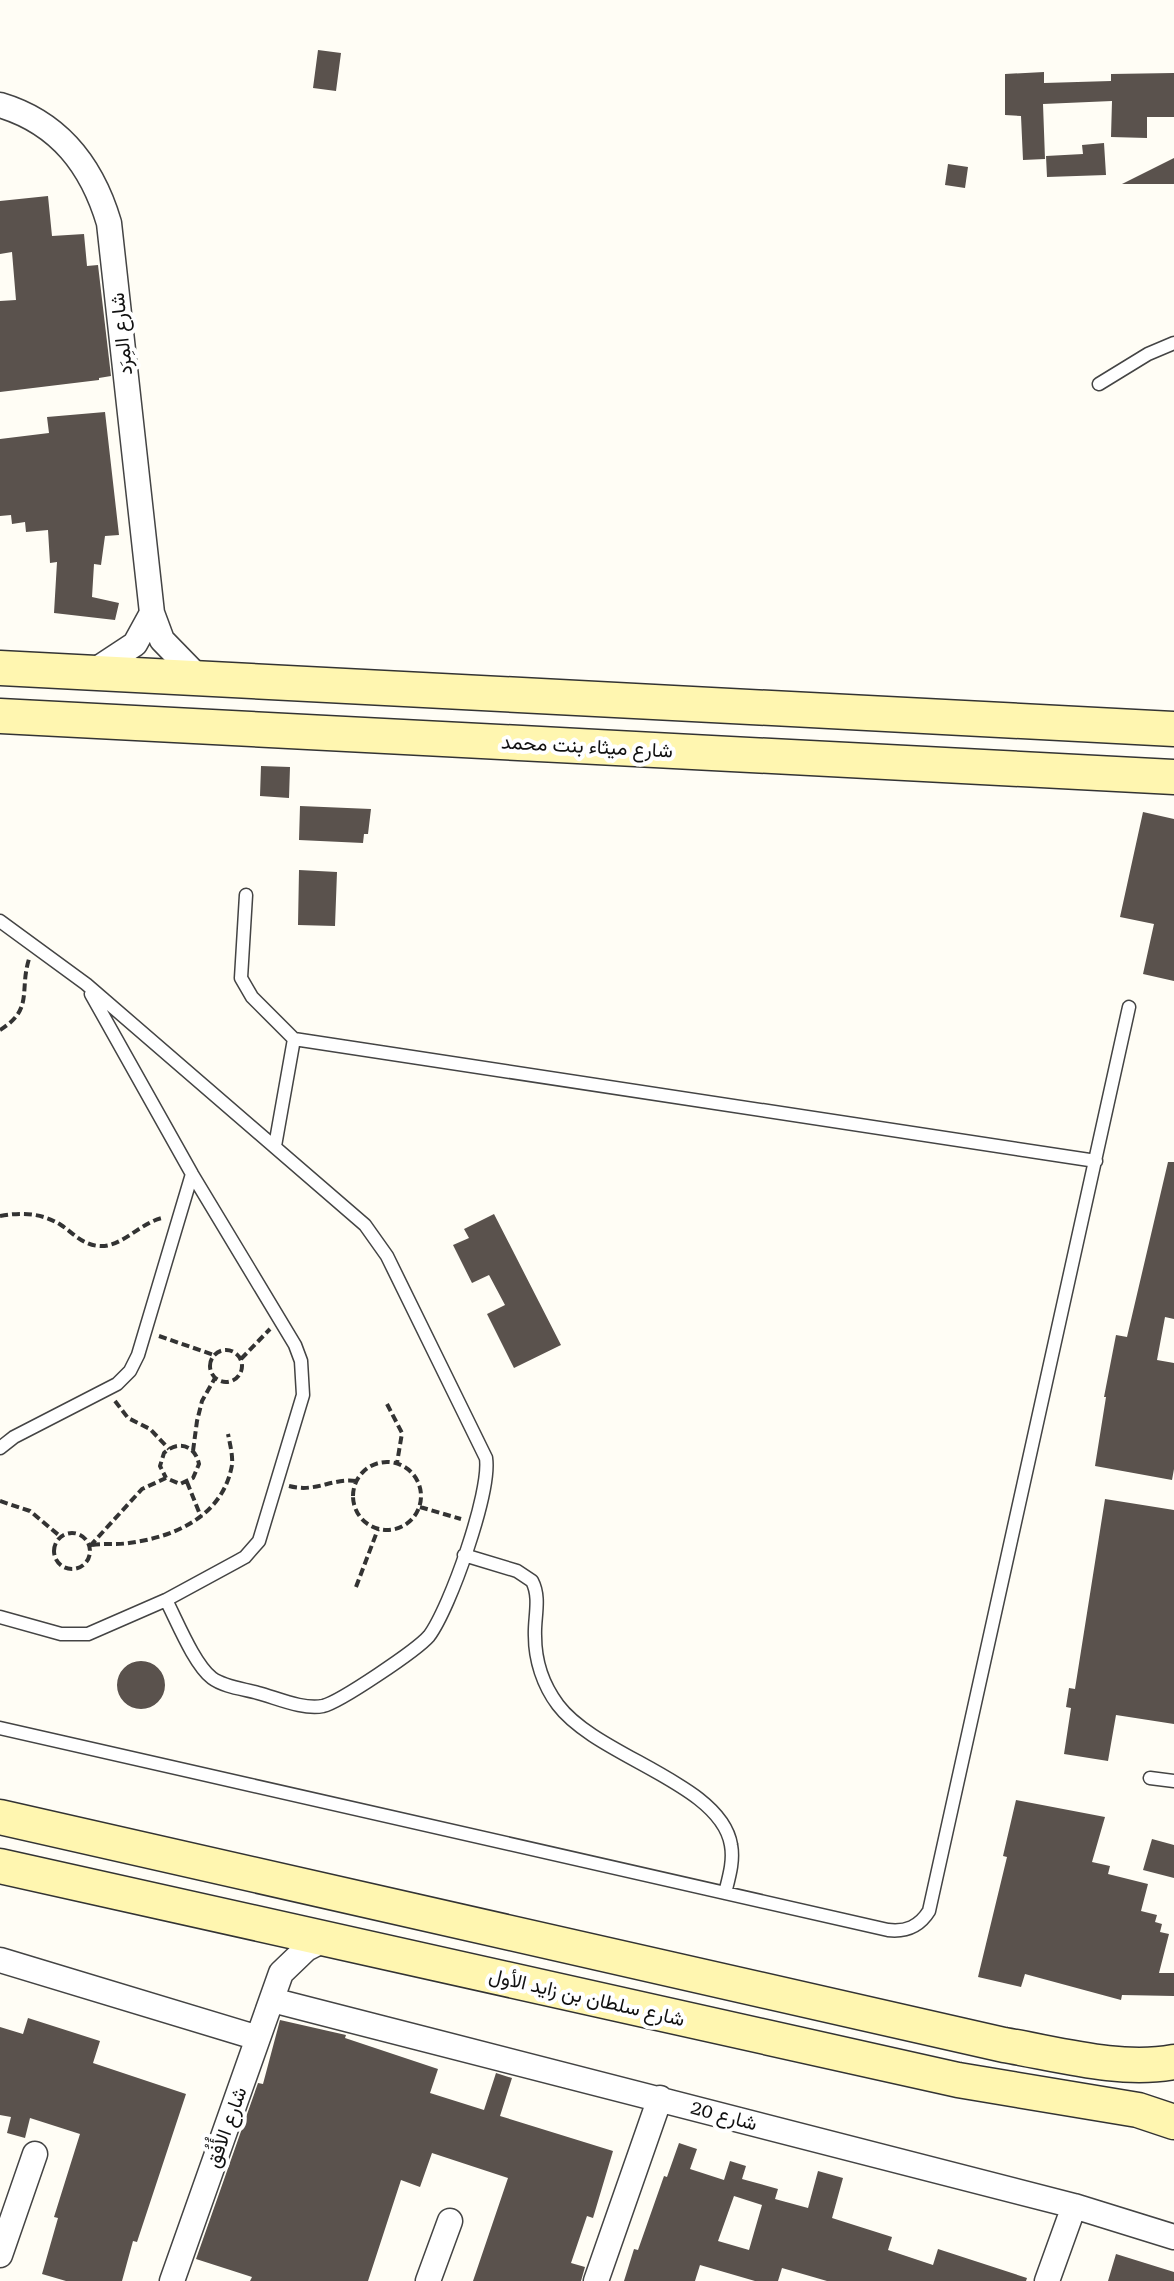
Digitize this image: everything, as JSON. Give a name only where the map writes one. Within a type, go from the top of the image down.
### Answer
[{"type":"main road","points":[[0,668],[1174,729]]},
{"type":"main road","name":"شارع ميثاء بنت محمد","points":[[0,716],[1174,777]]},
{"type":"main road","points":[[0,1817],[1004,2045],[1115,2062],[1174,2062]]},
{"type":"main road","points":[[0,1843],[10,1837],[107,1858],[132,1861],[182,1859]]},
{"type":"main road","name":"شارع سلطان بن زايد الأول","points":[[0,1866],[958,2080],[1138,2110],[1174,2122]]},
{"type":"street","name":"شارع المِرَد","points":[[0,105],[42,124],[66,143],[85,167],[100,194],[109,223],[152,613],[162,640],[200,679]]},
{"type":"street","points":[[91,673],[135,644],[152,613]]},
{"type":"street","points":[[251,1921],[270,1945],[281,1973],[297,1956],[328,1938]]},
{"type":"street","points":[[0,1960],[258,2038]]},
{"type":"street","name":"شارع الأُفُق","points":[[172,2281],[281,1973]]},
{"type":"street","name":"شارع 20","points":[[272,2000],[1074,2206],[1174,2237]]},
{"type":"street","points":[[596,2281],[660,2098]]},
{"type":"street","points":[[0,2255],[35,2154]]},
{"type":"street","points":[[1047,2281],[1074,2206]]},
{"type":"street","points":[[428,2281],[450,2221]]},
{"type":"lane","points":[[1099,384],[1148,354],[1174,343]]},
{"type":"lane","points":[[246,895],[241,978],[252,997],[294,1039],[1096,1161]]},
{"type":"lane","points":[[0,921],[86,984],[365,1225],[387,1256],[486,1458],[487,1479],[464,1555],[439,1619],[426,1639],[408,1655],[331,1703],[303,1705],[224,1684],[211,1677],[201,1665],[166,1600]]},
{"type":"lane","points":[[0,1617],[61,1634],[79,1635],[97,1631],[166,1600],[245,1557],[253,1550],[263,1531],[303,1395],[303,1378],[295,1345],[192,1174],[86,984]]},
{"type":"lane","points":[[0,1728],[898,1931],[916,1926],[929,1911],[1129,1007]]},
{"type":"lane","points":[[275,1146],[294,1039]]},
{"type":"lane","points":[[0,1448],[14,1437],[117,1384],[130,1371],[138,1355],[192,1174]]},
{"type":"lane","points":[[464,1555],[517,1571],[532,1581],[537,1595],[535,1636],[541,1673],[549,1690],[570,1718],[615,1750],[698,1798],[716,1813],[731,1843],[731,1866],[725,1893]]},
{"type":"lane","points":[[1150,1778],[1174,1781]]},
{"type":"path","points":[[0,1030],[11,1023],[23,1008],[25,978],[34,946]]},
{"type":"path","points":[[0,1216],[16,1213],[38,1215],[59,1224],[83,1242],[102,1247],[151,1221],[163,1218],[178,1222]]},
{"type":"path","points":[[241,1359],[279,1318]]},
{"type":"path","points":[[145,1331],[214,1355]]},
{"type":"path","points":[[232,1350],[241,1359],[242,1371],[233,1381],[215,1378],[210,1367],[219,1351],[232,1350]]},
{"type":"path","points":[[193,1451],[182,1445],[164,1453],[160,1466],[166,1478],[172,1482],[187,1482],[198,1472],[199,1464],[193,1451],[202,1401],[215,1378]]},
{"type":"path","points":[[107,1389],[128,1418],[150,1429],[169,1449]]},
{"type":"path","points":[[387,1404],[402,1433],[397,1463]]},
{"type":"path","points":[[90,1546],[155,1538],[185,1527],[207,1514],[223,1491],[232,1464],[228,1434]]},
{"type":"path","points":[[397,1463],[418,1480],[420,1507],[417,1515],[404,1527],[387,1531],[370,1526],[358,1514],[353,1497],[356,1481],[374,1465],[397,1463]]},
{"type":"path","points":[[90,1546],[81,1535],[67,1534],[61,1537],[54,1549],[55,1556],[63,1567],[70,1569],[83,1565],[88,1560],[90,1546],[142,1489],[166,1478]]},
{"type":"path","points":[[277,1483],[309,1490],[343,1479],[356,1481]]},
{"type":"path","points":[[187,1482],[201,1517]]},
{"type":"path","points":[[0,1501],[30,1511],[61,1537]]},
{"type":"path","points":[[420,1507],[474,1523]]},
{"type":"path","points":[[356,1587],[378,1529]]},
{"type":"building","points":[[318,50],[341,53],[336,91],[313,88]]},
{"type":"building","points":[[1044,72],[1044,83],[1111,81],[1111,74],[1174,73],[1174,117],[1147,117],[1147,138],[1111,137],[1112,101],[1043,104],[1045,159],[1023,160],[1021,116],[1005,115],[1005,74]]},
{"type":"building","points":[[1104,143],[1106,175],[1047,177],[1046,156],[1083,154],[1082,145]]},
{"type":"building","points":[[1174,158],[1174,184],[1122,184]]},
{"type":"building","points":[[948,164],[968,167],[965,188],[945,185]]},
{"type":"building","points":[[48,196],[52,236],[84,234],[87,266],[98,265],[111,376],[0,392],[0,301],[16,300],[12,252],[0,254],[0,201]]},
{"type":"building","points":[[105,412],[119,535],[105,536],[101,565],[94,564],[92,597],[119,603],[115,620],[54,613],[57,562],[50,563],[48,530],[26,532],[25,522],[12,524],[11,515],[0,516],[0,439],[49,433],[47,417]]},
{"type":"building","points":[[261,766],[290,767],[289,798],[260,796]]},
{"type":"building","points":[[300,806],[371,809],[368,834],[364,834],[363,843],[299,840]]},
{"type":"building","points":[[1143,812],[1174,819],[1174,981],[1143,974],[1154,924],[1120,917]]},
{"type":"building","points":[[299,870],[337,872],[335,926],[298,925]]},
{"type":"building","points":[[1168,1162],[1174,1162],[1174,1319],[1165,1317],[1157,1360],[1174,1363],[1172,1480],[1095,1466],[1116,1335],[1127,1337]]},
{"type":"building","points":[[494,1214],[561,1345],[514,1368],[487,1314],[505,1305],[489,1275],[472,1283],[453,1245],[469,1238],[464,1229]]},
{"type":"building","points":[[1105,1499],[1174,1510],[1174,1724],[1116,1715],[1108,1761],[1064,1754],[1071,1708],[1066,1707],[1069,1688],[1075,1689]]},
{"type":"building","points":[[141,1661],[158,1668],[165,1685],[158,1702],[141,1709],[124,1702],[117,1685],[124,1668]]},
{"type":"building","points":[[1016,1800],[1105,1817],[1092,1862],[1110,1866],[1108,1874],[1148,1884],[1141,1911],[1157,1915],[1155,1922],[1162,1924],[1160,1932],[1169,1934],[1159,1973],[1174,1973],[1174,1996],[1122,1995],[1121,2000],[1025,1974],[1021,1987],[978,1977],[1007,1857],[1003,1856]]},
{"type":"building","points":[[1152,1839],[1174,1845],[1174,1878],[1143,1870]]},
{"type":"building","points":[[28,2018],[100,2041],[93,2063],[186,2094],[137,2242],[133,2241],[122,2281],[66,2281],[42,2274],[58,2218],[54,2217],[80,2134],[30,2118],[25,2138],[7,2133],[11,2117],[0,2115],[0,2027],[23,2034]]},
{"type":"building","points":[[280,2020],[346,2035],[345,2038],[438,2069],[430,2093],[484,2110],[496,2073],[512,2078],[500,2116],[613,2151],[593,2218],[587,2216],[571,2263],[585,2267],[581,2281],[473,2281],[508,2178],[432,2153],[420,2187],[401,2180],[368,2281],[250,2281],[252,2277],[196,2259],[258,2083],[263,2084]]},
{"type":"building","points":[[679,2143],[697,2149],[690,2169],[724,2180],[730,2161],[746,2166],[742,2179],[778,2189],[775,2199],[808,2208],[818,2171],[843,2178],[832,2218],[892,2237],[888,2250],[933,2265],[938,2249],[1027,2278],[1026,2281],[827,2281],[782,2268],[778,2281],[755,2281],[700,2265],[695,2281],[624,2281],[664,2176],[667,2177]],"holes":[[[734,2196],[762,2205],[749,2250],[718,2241]]]},
{"type":"building","points":[[1116,2254],[1174,2272],[1174,2281],[1108,2281]]}]
